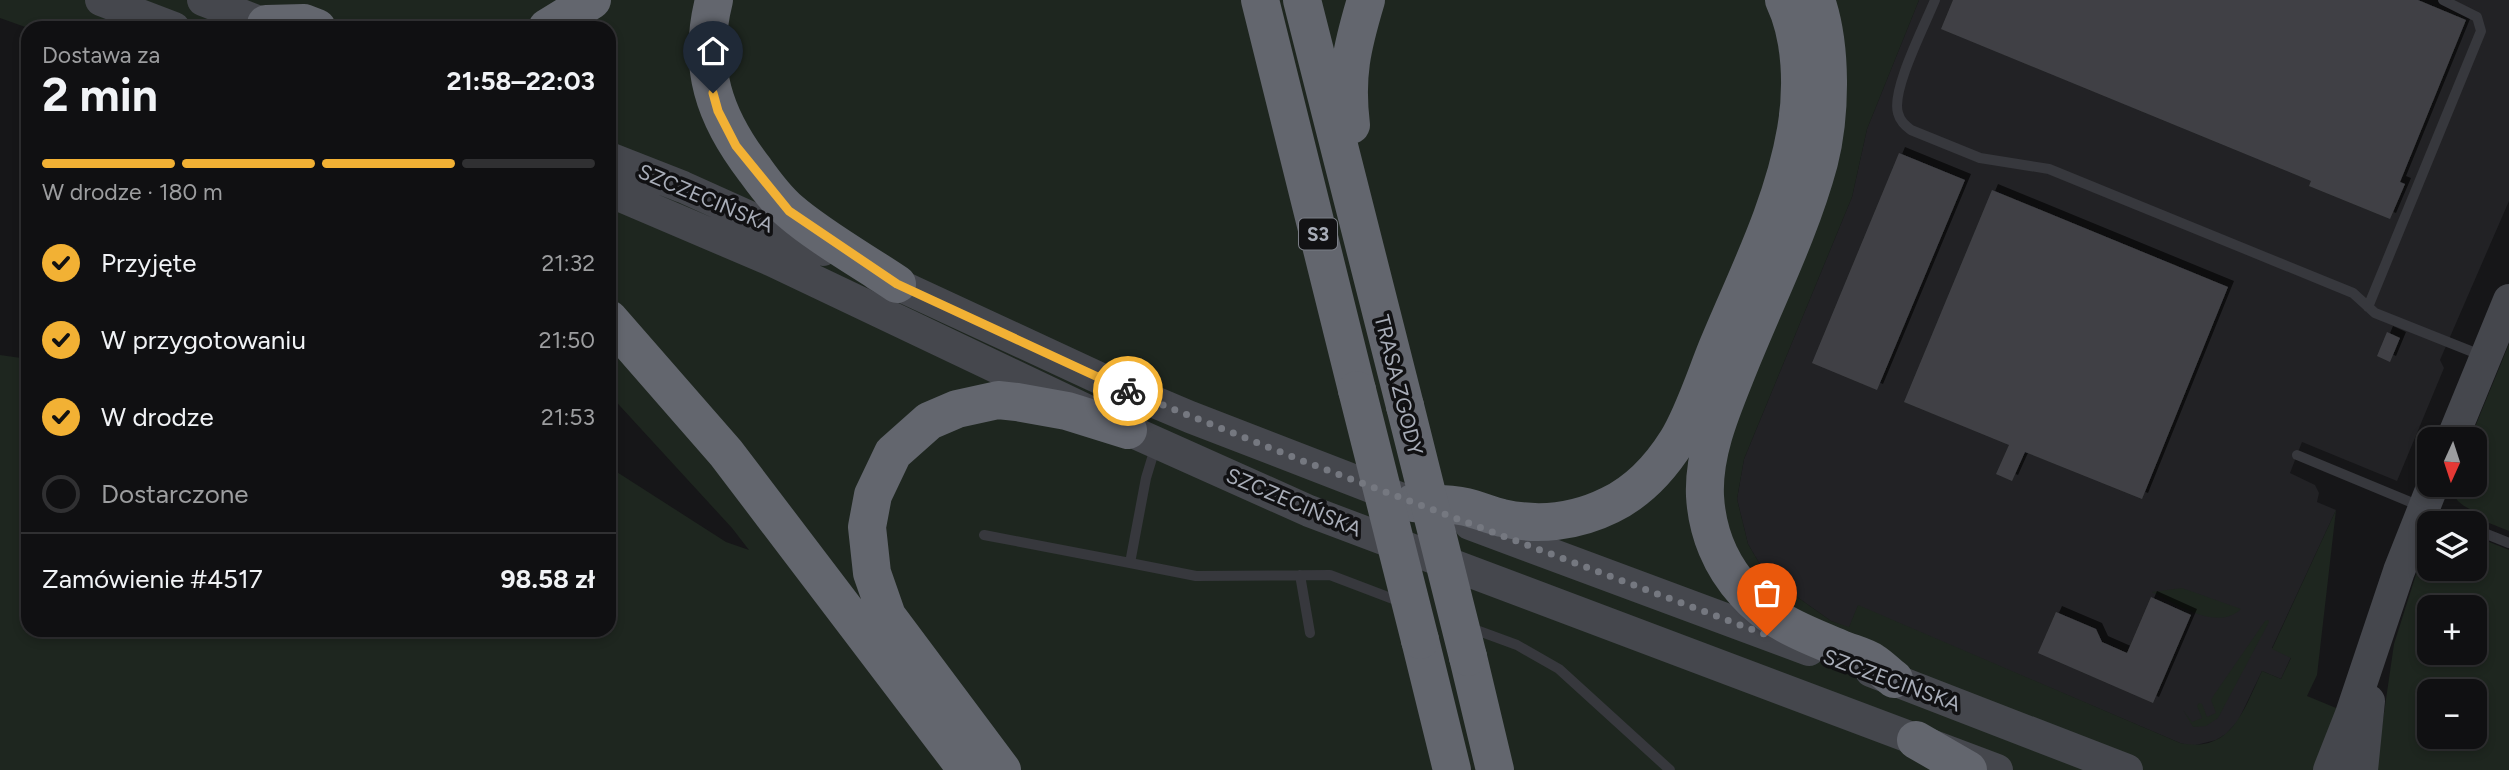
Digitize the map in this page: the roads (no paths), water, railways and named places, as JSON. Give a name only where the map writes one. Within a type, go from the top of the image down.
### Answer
[{"type":"highway","points":[[558,21],[592,0]]},
{"type":"highway","points":[[714,0],[706,43],[708,75],[718,111],[736,146],[789,211],[897,284]]},
{"type":"highway","points":[[1251,0],[1279,78]]},
{"type":"highway","name":"TRASA ZGODY","points":[[1260,0],[1357,390],[1430,623],[1430,678],[1452,770]]},
{"type":"highway","name":"TRASA ZGODY","points":[[1303,0],[1495,770]]},
{"type":"highway","points":[[1366,0],[1351,50],[1347,95],[1370,269]]},
{"type":"highway","points":[[1413,503],[1465,507],[1516,520],[1549,522],[1580,516],[1612,504],[1655,473],[1679,438],[1774,211],[1788,164],[1796,131],[1799,70],[1795,39],[1784,0]]},
{"type":"highway","points":[[1816,0],[1829,74],[1826,125],[1819,162],[1718,421],[1707,469],[1706,512],[1713,538],[1728,572],[1760,608],[1804,634],[1872,661],[1894,679]]},
{"type":"highway","points":[[616,327],[726,453],[967,770]]},
{"type":"highway","points":[[1002,770],[887,616],[872,573],[867,527],[873,495],[893,453],[929,421],[957,409],[998,400],[1067,411],[1143,436]]},
{"type":"highway","points":[[1430,678],[1434,770]]},
{"type":"highway","points":[[1916,740],[1968,770]]},
{"type":"main road","points":[[102,0],[155,21]]},
{"type":"main road","points":[[203,0],[257,21]]},
{"type":"main road","name":"SZCZECIŃSKA","points":[[616,161],[740,212],[1112,384],[1190,417],[1741,627],[1894,679],[2127,770]]},
{"type":"main road","name":"SZCZECIŃSKA","points":[[616,194],[786,267],[1143,436],[1309,511],[1997,770]]},
{"type":"main road","points":[[2457,427],[2509,300]]},
{"type":"main road","points":[[2329,770],[2344,736],[2386,604],[2428,497]]},
{"type":"main road","points":[[2362,770],[2376,640]]},
{"type":"lane","points":[[1935,0],[1898,92],[1898,114],[1902,123],[1911,130],[1980,158],[2049,169],[2353,293],[2375,313],[2485,357]]},
{"type":"lane","points":[[2368,307],[2481,31],[2477,17],[2443,0]]},
{"type":"lane","points":[[1130,563],[1146,478],[1143,436]]},
{"type":"lane","points":[[2297,455],[2417,493]]},
{"type":"lane","points":[[2429,497],[2446,511]]},
{"type":"lane","points":[[2487,534],[2509,543]]},
{"type":"lane","points":[[984,535],[1196,576],[1331,575],[1430,623],[1517,645],[1559,669],[1670,770]]},
{"type":"lane","points":[[1300,575],[1310,633]]}]
